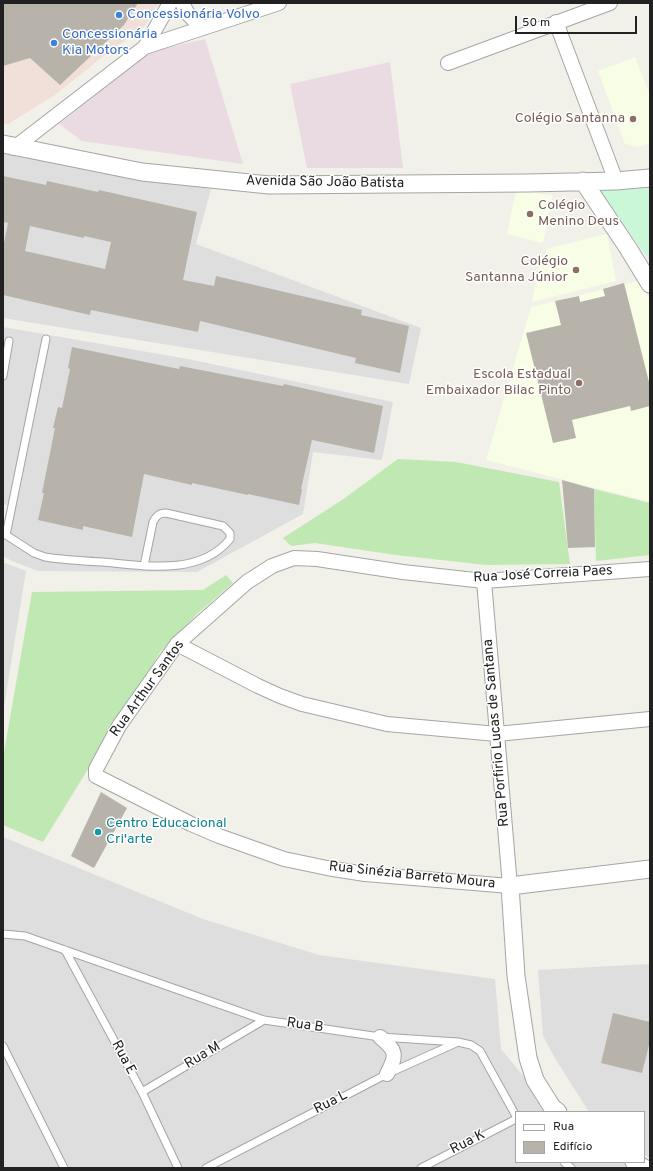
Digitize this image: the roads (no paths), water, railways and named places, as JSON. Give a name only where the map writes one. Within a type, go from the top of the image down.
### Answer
[{"type":"street","points":[[144,47],[170,3]]},
{"type":"street","points":[[182,3],[188,14],[201,27]]},
{"type":"street","points":[[8,146],[144,47],[201,27],[278,3]]},
{"type":"street","points":[[448,63],[610,3]]},
{"type":"street","points":[[556,22],[616,181]]},
{"type":"street","name":"Avenida São João Batista","points":[[8,146],[142,172],[269,185],[616,181],[650,178]]},
{"type":"street","points":[[583,181],[650,284]]},
{"type":"street","name":"Rua Arthur Santos","points":[[96,776],[96,769],[119,726],[177,644],[246,582],[272,566],[294,558],[317,559]]},
{"type":"street","name":"Rua José Correia Paes","points":[[317,559],[403,572],[484,581],[650,569]]},
{"type":"street","name":"Rua Porfirio Lucas de Santana","points":[[484,581],[510,886]]},
{"type":"street","points":[[177,644],[258,686],[302,704],[386,724],[497,734],[650,719]]},
{"type":"street","name":"Rua Sinézia Barreto Moura","points":[[96,776],[191,824],[219,836],[284,859],[327,868],[365,874],[510,886],[650,870]]},
{"type":"street","points":[[510,886],[516,976],[528,1058],[535,1080],[552,1107],[557,1111]]},
{"type":"street","points":[[380,1037],[391,1046],[394,1057],[388,1074]]},
{"type":"lane","points":[[46,339],[5,534],[29,550],[39,555],[51,558],[148,566],[188,564],[207,558],[225,546],[230,539],[230,533],[223,526],[166,513],[160,513],[156,516],[153,522],[148,566]]},
{"type":"lane","points":[[3,376],[9,341]]},
{"type":"lane","name":"Rua B","points":[[3,934],[25,936],[264,1020],[380,1037],[458,1042],[471,1045],[480,1051],[515,1115]]},
{"type":"lane","name":"Rua E","points":[[65,950],[142,1092],[178,1168]]},
{"type":"lane","name":"Rua M","points":[[142,1092],[264,1020]]},
{"type":"lane","name":"Rua L","points":[[206,1168],[388,1074],[458,1042]]},
{"type":"lane","points":[[3,1046],[64,1168]]},
{"type":"lane","name":"Rua K","points":[[421,1168],[515,1118]]},
{"type":"place","name":"Concessionária Volvo","points":[[119,15]]},
{"type":"place","name":"Concessionária Kia Motors","points":[[54,43]]},
{"type":"place","name":"Colégio Santanna","points":[[633,119]]},
{"type":"place","name":"Colégio Menino Deus","points":[[530,214]]},
{"type":"place","name":"Colégio Santanna Júnior","points":[[576,270]]},
{"type":"place","name":"Escola Estadual Embaixador Bilac Pinto","points":[[579,383]]},
{"type":"place","name":"Centro Educacional Cri'arte","points":[[98,832]]}]
